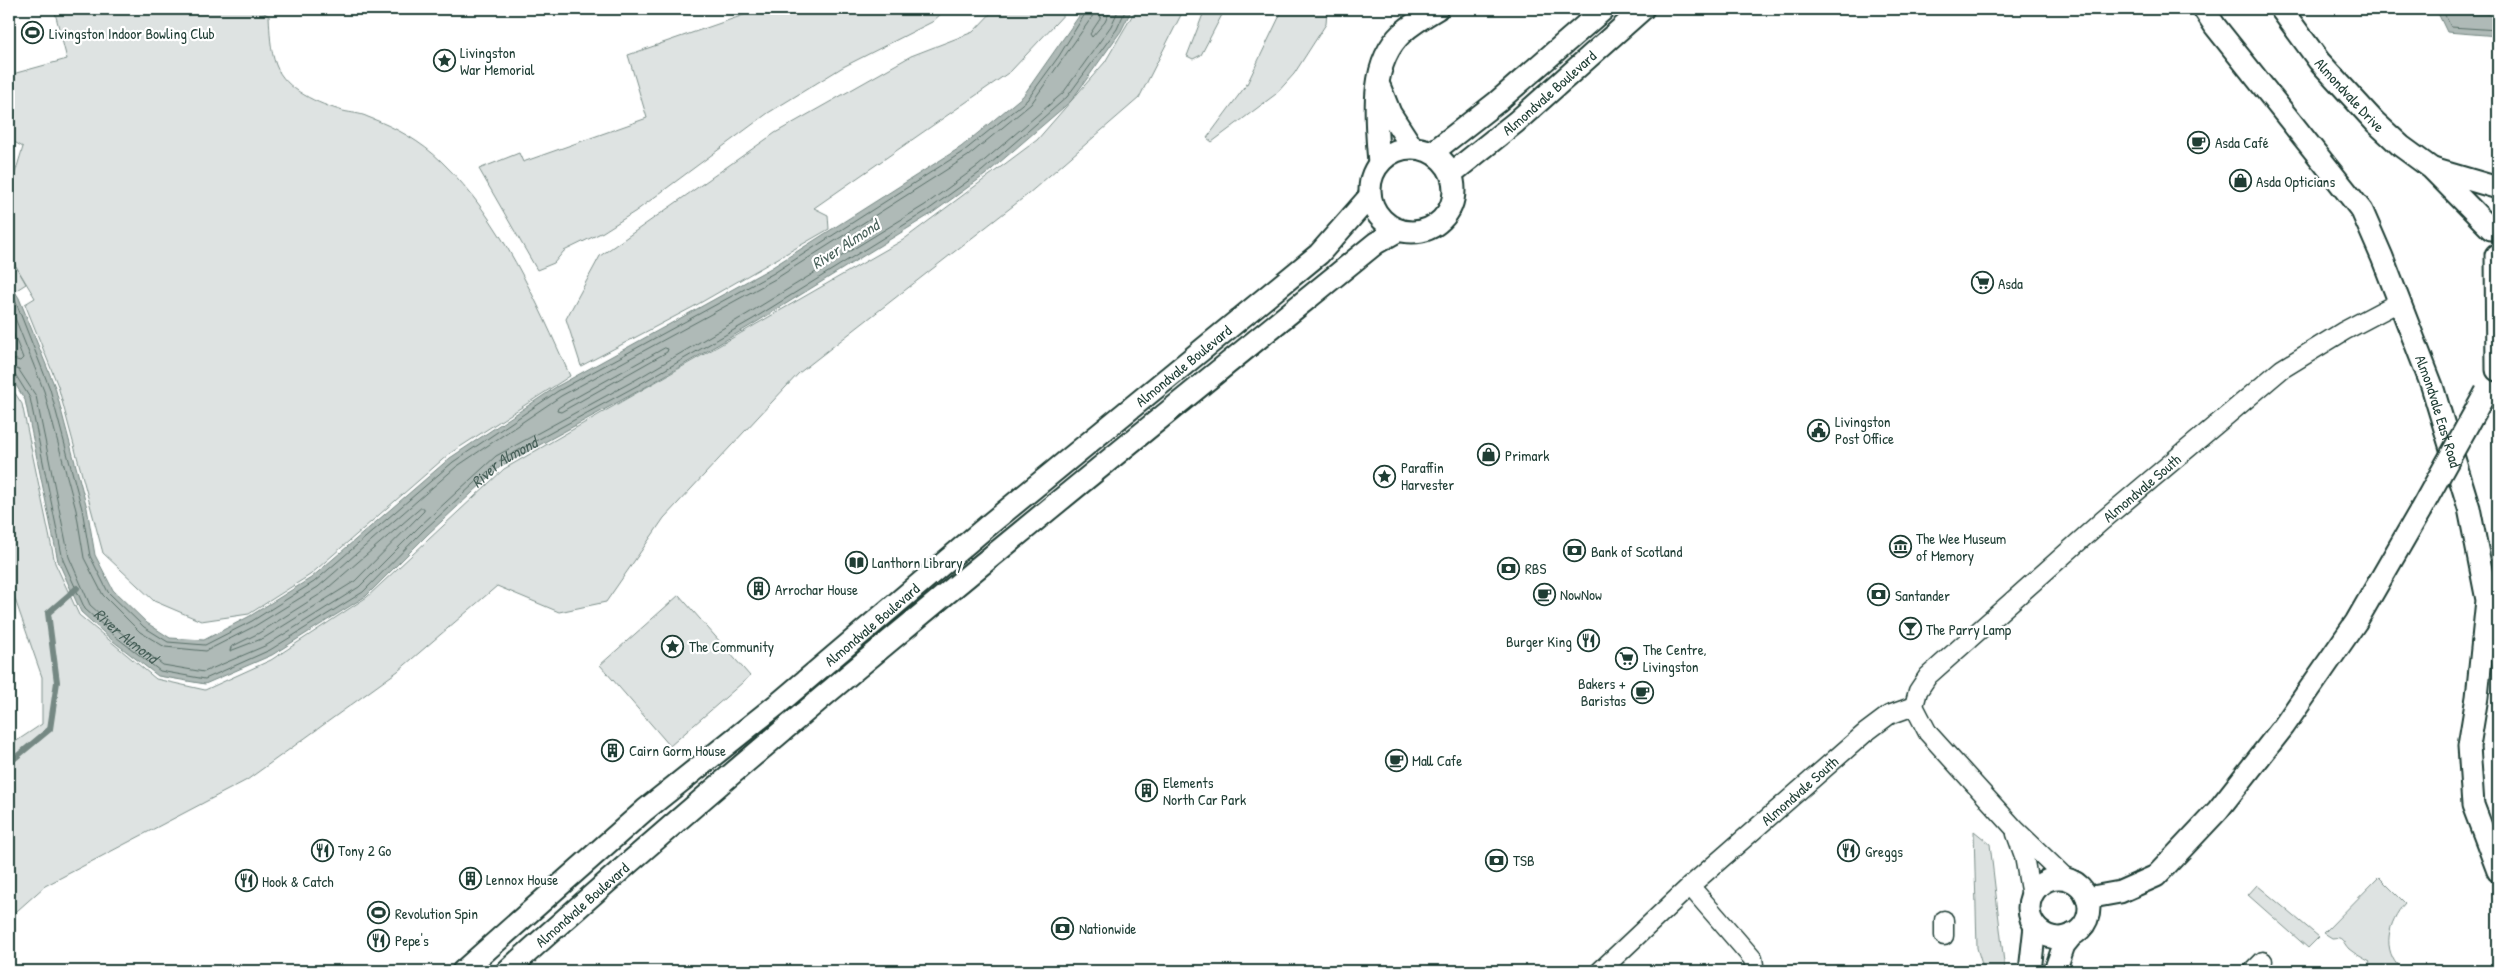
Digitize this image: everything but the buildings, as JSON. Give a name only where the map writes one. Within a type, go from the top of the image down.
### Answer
[{"type":"street","points":[[1379,163],[1376,116],[1378,84],[1382,62],[1401,34],[1437,9]]},
{"type":"street","name":"Almondvale Boulevard","points":[[1433,152],[1497,102],[1604,9]]},
{"type":"street","name":"Almondvale Boulevard","points":[[1452,173],[1516,122],[1643,9]]},
{"type":"street","name":"Almondvale East Road","points":[[2204,9],[2215,26],[2362,211],[2432,386],[2469,508],[2487,600],[2477,697],[2469,746],[2473,804],[2498,872]]},
{"type":"street","name":"Almondvale Drive","points":[[2281,9],[2319,60],[2375,122],[2401,146],[2495,220]]},
{"type":"street","points":[[1378,84],[1390,113],[1412,147]]},
{"type":"street","points":[[1412,147],[1433,152],[1441,158],[1452,173],[1455,186],[1454,199],[1450,211],[1441,221],[1421,232],[1410,233],[1385,223],[1375,211],[1370,196],[1373,173],[1379,163],[1399,149],[1412,147]]},
{"type":"street","name":"Almondvale Drive","points":[[2431,168],[2498,188]]},
{"type":"street","name":"Almondvale Boulevard","points":[[463,971],[645,810],[779,703],[998,517],[1318,254],[1370,196]]},
{"type":"street","points":[[2087,898],[2120,892],[2156,876],[2218,810],[2284,726],[2356,622],[2420,511],[2497,369],[2497,257],[2491,242],[2495,220]]},
{"type":"street","name":"Almondvale Boulevard","points":[[507,971],[683,814],[1048,509],[1376,243],[1399,230]]},
{"type":"street","name":"Almondvale South","points":[[1600,971],[1690,886],[1865,733],[1889,715],[1914,706],[1918,691],[1928,676],[2102,521],[2274,376],[2344,331],[2399,302]]},
{"type":"street","points":[[1914,706],[1928,733],[1980,790],[2015,828],[2066,878],[2083,890],[2089,908],[2087,918],[2064,945],[2056,971]]},
{"type":"street","points":[[2015,828],[2024,856],[2031,896],[2029,906],[2030,917],[2035,926],[2052,937],[2063,937],[2073,934]]},
{"type":"street","points":[[2031,896],[2046,880],[2066,878]]},
{"type":"street","points":[[1690,886],[1752,958],[1754,965]]},
{"type":"street","points":[[2030,971],[2035,926]]},
{"type":"shaded area","points":[[54,9],[258,9],[269,16],[271,47],[276,65],[280,74],[295,89],[314,100],[343,111],[365,116],[388,125],[408,136],[442,162],[463,185],[500,235],[516,263],[570,376],[449,454],[310,575],[249,614],[201,621],[154,601],[103,553],[58,386],[25,304],[35,298],[11,258],[26,284],[15,291],[9,280],[9,193],[23,147],[9,139],[9,75],[67,59]]},
{"type":"shaded area","points":[[761,9],[940,9],[942,13],[932,22],[843,67],[768,113],[636,211],[603,232],[564,251],[554,263],[537,270],[479,169],[519,153],[523,162],[647,118],[628,55]]},
{"type":"shaded area","points":[[995,9],[1069,9],[1011,71],[814,208],[828,215],[829,229],[693,307],[581,366],[566,319],[600,256],[775,133],[911,56],[973,32]]},
{"type":"shaded area","points":[[1136,9],[1184,9],[1139,98],[1027,195],[799,373],[664,518],[606,602],[559,612],[497,586],[398,671],[247,780],[45,886],[9,918],[9,746],[42,724],[42,677],[9,582],[9,384],[22,404],[55,563],[79,615],[156,679],[205,690],[271,660],[367,597],[504,469],[903,240],[1037,140],[1105,62]]},
{"type":"shaded area","points":[[1205,9],[1225,9],[1201,55],[1193,59],[1187,56]]},
{"type":"shaded area","points":[[1283,9],[1327,9],[1326,24],[1294,74],[1276,94],[1212,142],[1207,138],[1247,84]]},
{"type":"shaded area","points":[[679,595],[750,676],[670,746],[600,665]]},
{"type":"shaded area","points":[[1974,831],[1990,844],[2005,971],[1984,971],[1977,948]]},
{"type":"shaded area","points":[[2379,877],[2405,903],[2394,919],[2389,936],[2391,953],[2401,969],[2399,971],[2365,971],[2370,962],[2349,949],[2341,939],[2332,938],[2324,933]]},
{"type":"shaded area","points":[[2257,885],[2319,937],[2308,948],[2248,895]]},
{"type":"water","name":"River Almond","points":[[1084,9],[1132,9],[1121,31],[1071,101],[985,175],[931,214],[755,323],[642,389],[501,466],[428,534],[366,596],[272,655],[205,684],[158,676],[113,641],[81,612],[58,561],[25,400],[9,374],[9,282],[19,298],[55,387],[87,508],[95,555],[113,590],[147,623],[170,638],[204,640],[250,616],[311,578],[450,458],[556,387],[771,268],[961,147],[1023,96]]},
{"type":"water","points":[[2436,9],[2482,9],[2486,14],[2498,18],[2498,36],[2447,32]]},
{"type":"waterway","points":[[9,763],[50,729],[57,682],[48,613],[77,588]]},
{"type":"place","name":"Livingston Indoor Bowling Club","points":[[33,33]]},
{"type":"place","name":"Livingston War Memorial","points":[[444,61]]},
{"type":"place","name":"Asda Café","points":[[2199,142]]},
{"type":"place","name":"Asda Opticians","points":[[2240,181]]},
{"type":"place","name":"Asda","points":[[1982,283]]},
{"type":"place","name":"Livingston Post Office","points":[[1819,430]]},
{"type":"place","name":"Primark","points":[[1489,455]]},
{"type":"place","name":"Paraffin Harvester","points":[[1385,476]]},
{"type":"place","name":"The Wee Museum of Memory","points":[[1900,547]]},
{"type":"place","name":"Bank of Scotland","points":[[1575,551]]},
{"type":"place","name":"Lanthorn Library","points":[[856,562]]},
{"type":"place","name":"RBS","points":[[1509,568]]},
{"type":"place","name":"Arrochar House","points":[[759,589]]},
{"type":"place","name":"NowNow","points":[[1544,594]]},
{"type":"place","name":"Santander","points":[[1879,595]]},
{"type":"place","name":"The Parry Lamp","points":[[1910,629]]},
{"type":"place","name":"Burger King","points":[[1588,641]]},
{"type":"place","name":"The Community","points":[[673,646]]},
{"type":"place","name":"The Centre, Livingston","points":[[1627,658]]},
{"type":"place","name":"Bakers + Baristas","points":[[1642,692]]},
{"type":"place","name":"Cairn Gorm House","points":[[613,750]]},
{"type":"place","name":"Mall Cafe","points":[[1396,760]]},
{"type":"place","name":"Elements North Car Park","points":[[1147,791]]},
{"type":"place","name":"Tony 2 Go","points":[[322,850]]},
{"type":"place","name":"Greggs","points":[[1849,851]]},
{"type":"place","name":"TSB","points":[[1497,860]]},
{"type":"place","name":"Lennox House","points":[[470,879]]},
{"type":"place","name":"Hook & Catch","points":[[246,881]]},
{"type":"place","name":"Revolution Spin","points":[[379,913]]},
{"type":"place","name":"Nationwide","points":[[1063,928]]},
{"type":"place","name":"Pepe's","points":[[379,940]]}]
